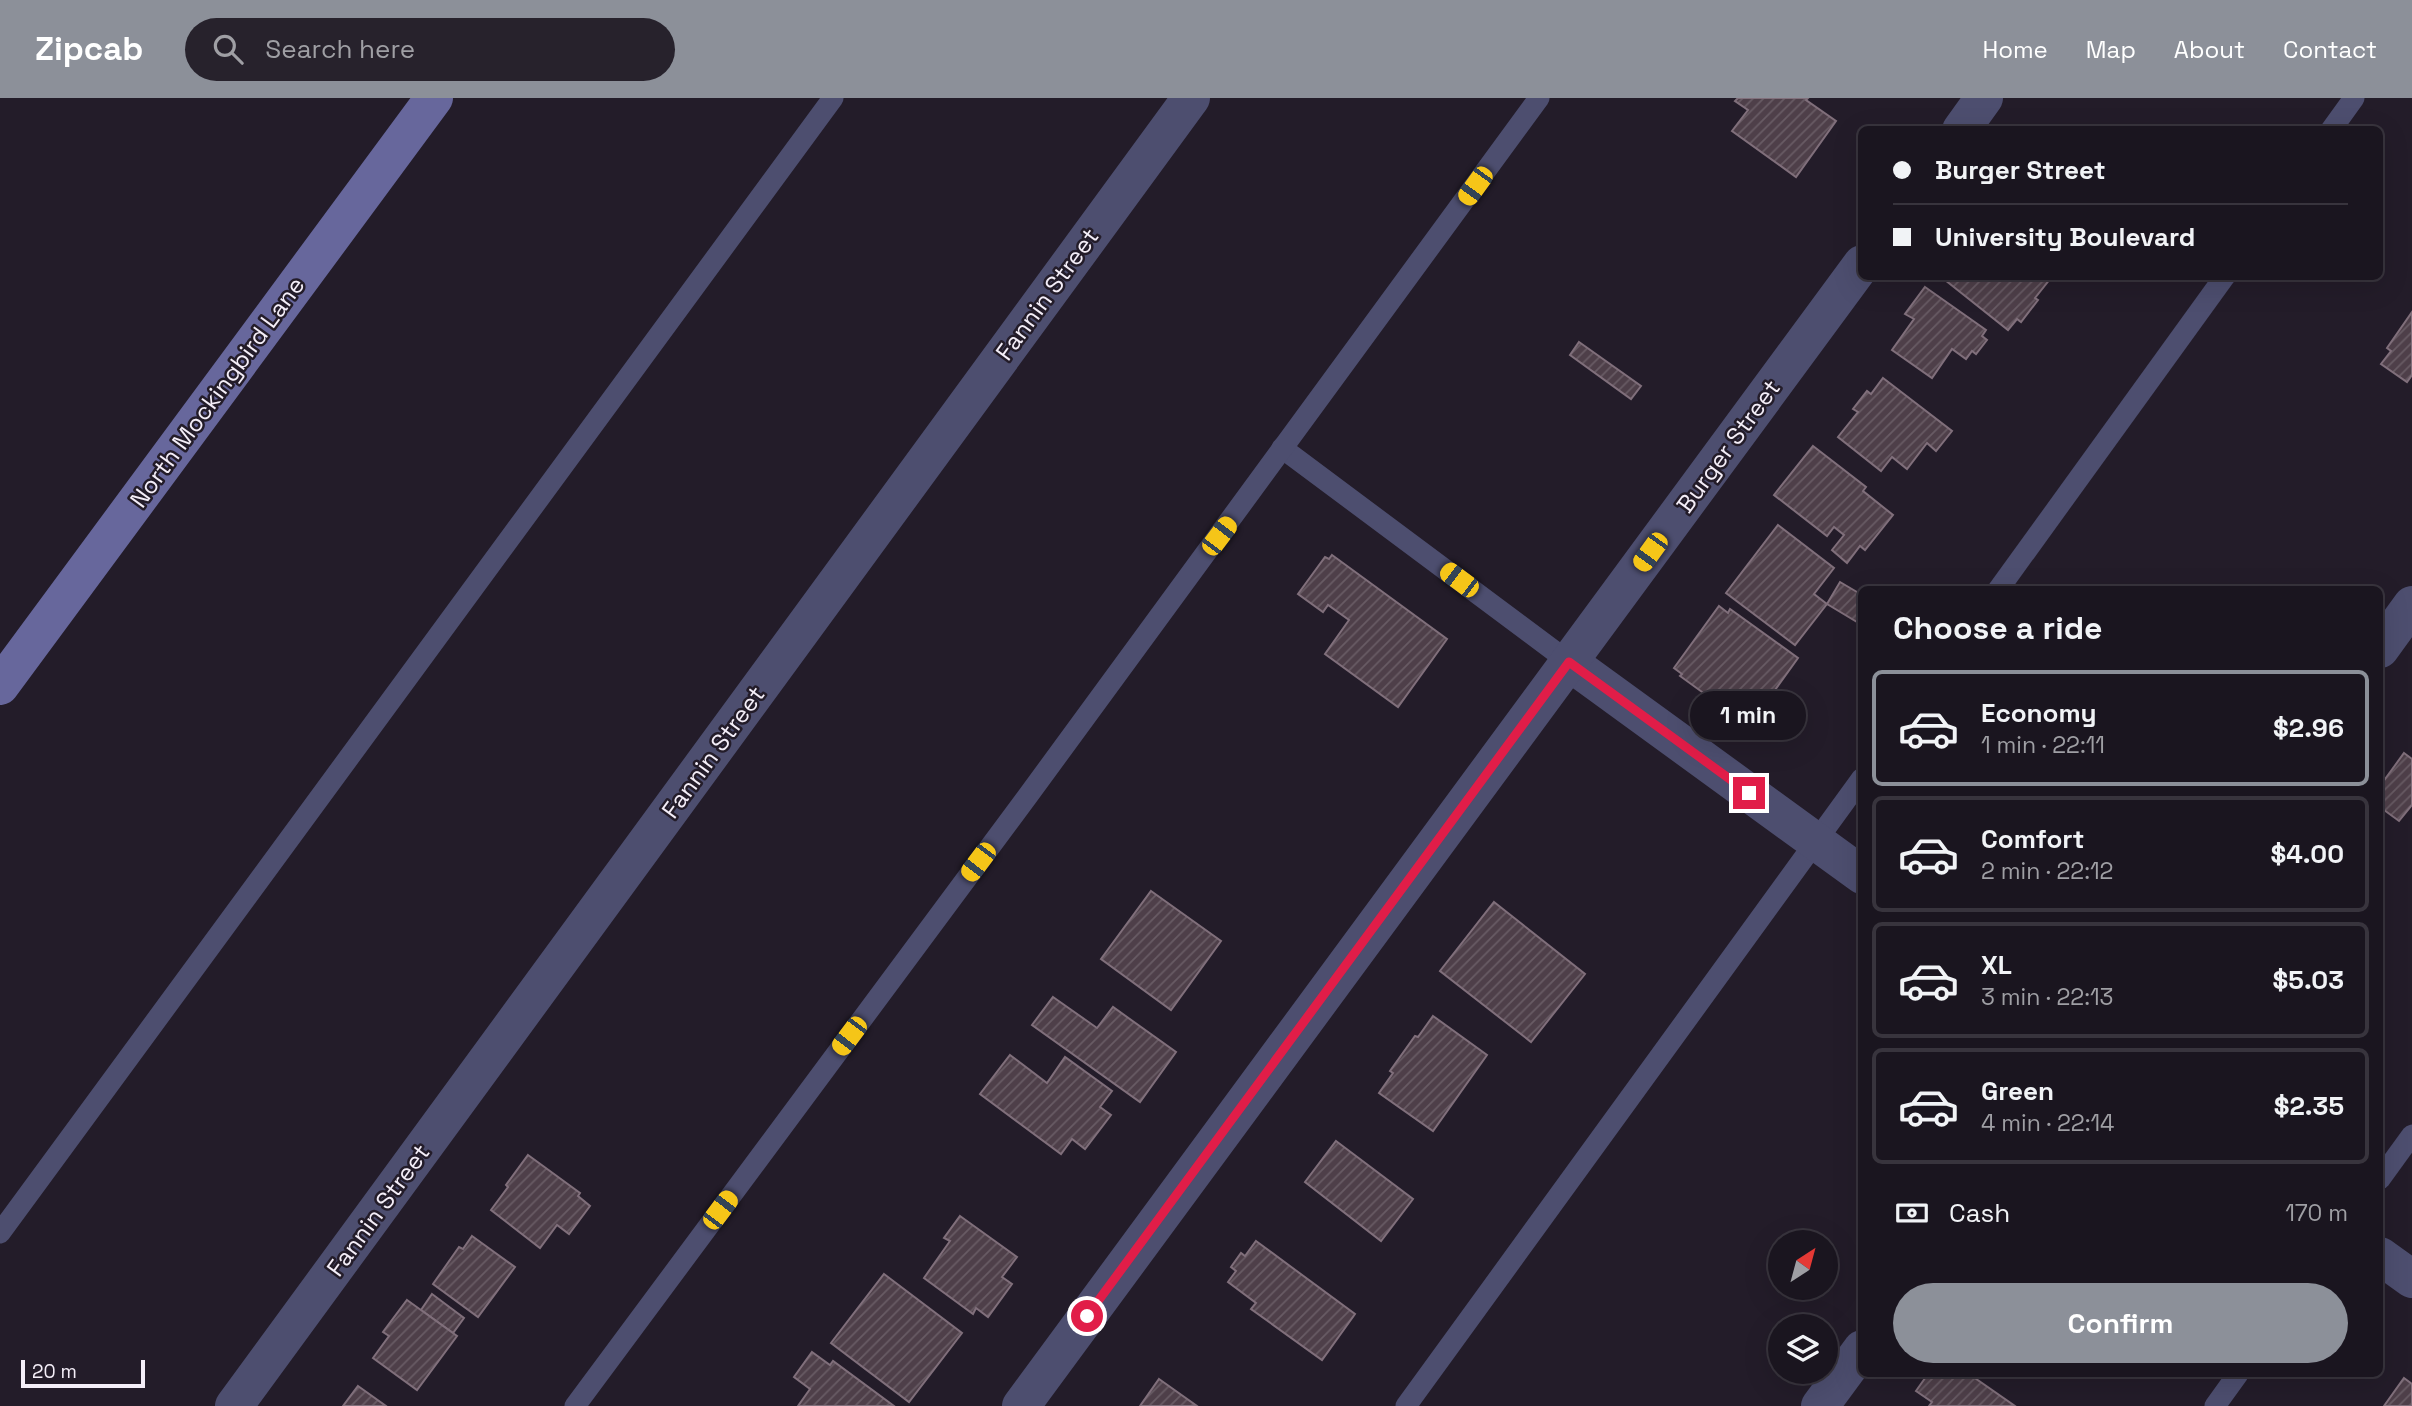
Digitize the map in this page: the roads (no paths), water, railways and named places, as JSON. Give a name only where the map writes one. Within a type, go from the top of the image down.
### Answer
[{"type":"street","name":"North Mockingbird Lane","points":[[0,686],[434,98]]},
{"type":"street","name":"Fannin Street","points":[[234,1406],[1191,98]]},
{"type":"street","points":[[1964,126],[1984,98]]},
{"type":"street","name":"Burger Street","points":[[1021,1406],[1858,269]]},
{"type":"street","points":[[2383,645],[2412,605]]},
{"type":"street","points":[[1569,662],[1858,872]]},
{"type":"street","points":[[2383,1258],[2412,1279]]},
{"type":"street","points":[[1820,1406],[1858,1354]]},
{"type":"lane","points":[[0,1233],[833,98]]},
{"type":"lane","points":[[575,1406],[1539,98]]},
{"type":"lane","points":[[2334,126],[2354,98]]},
{"type":"lane","points":[[2001,586],[2222,280]]},
{"type":"lane","points":[[1283,448],[1569,662]]},
{"type":"lane","points":[[1406,1406],[1858,784]]},
{"type":"lane","points":[[2383,1175],[2412,1135]]},
{"type":"lane","points":[[2215,1406],[2236,1377]]}]
